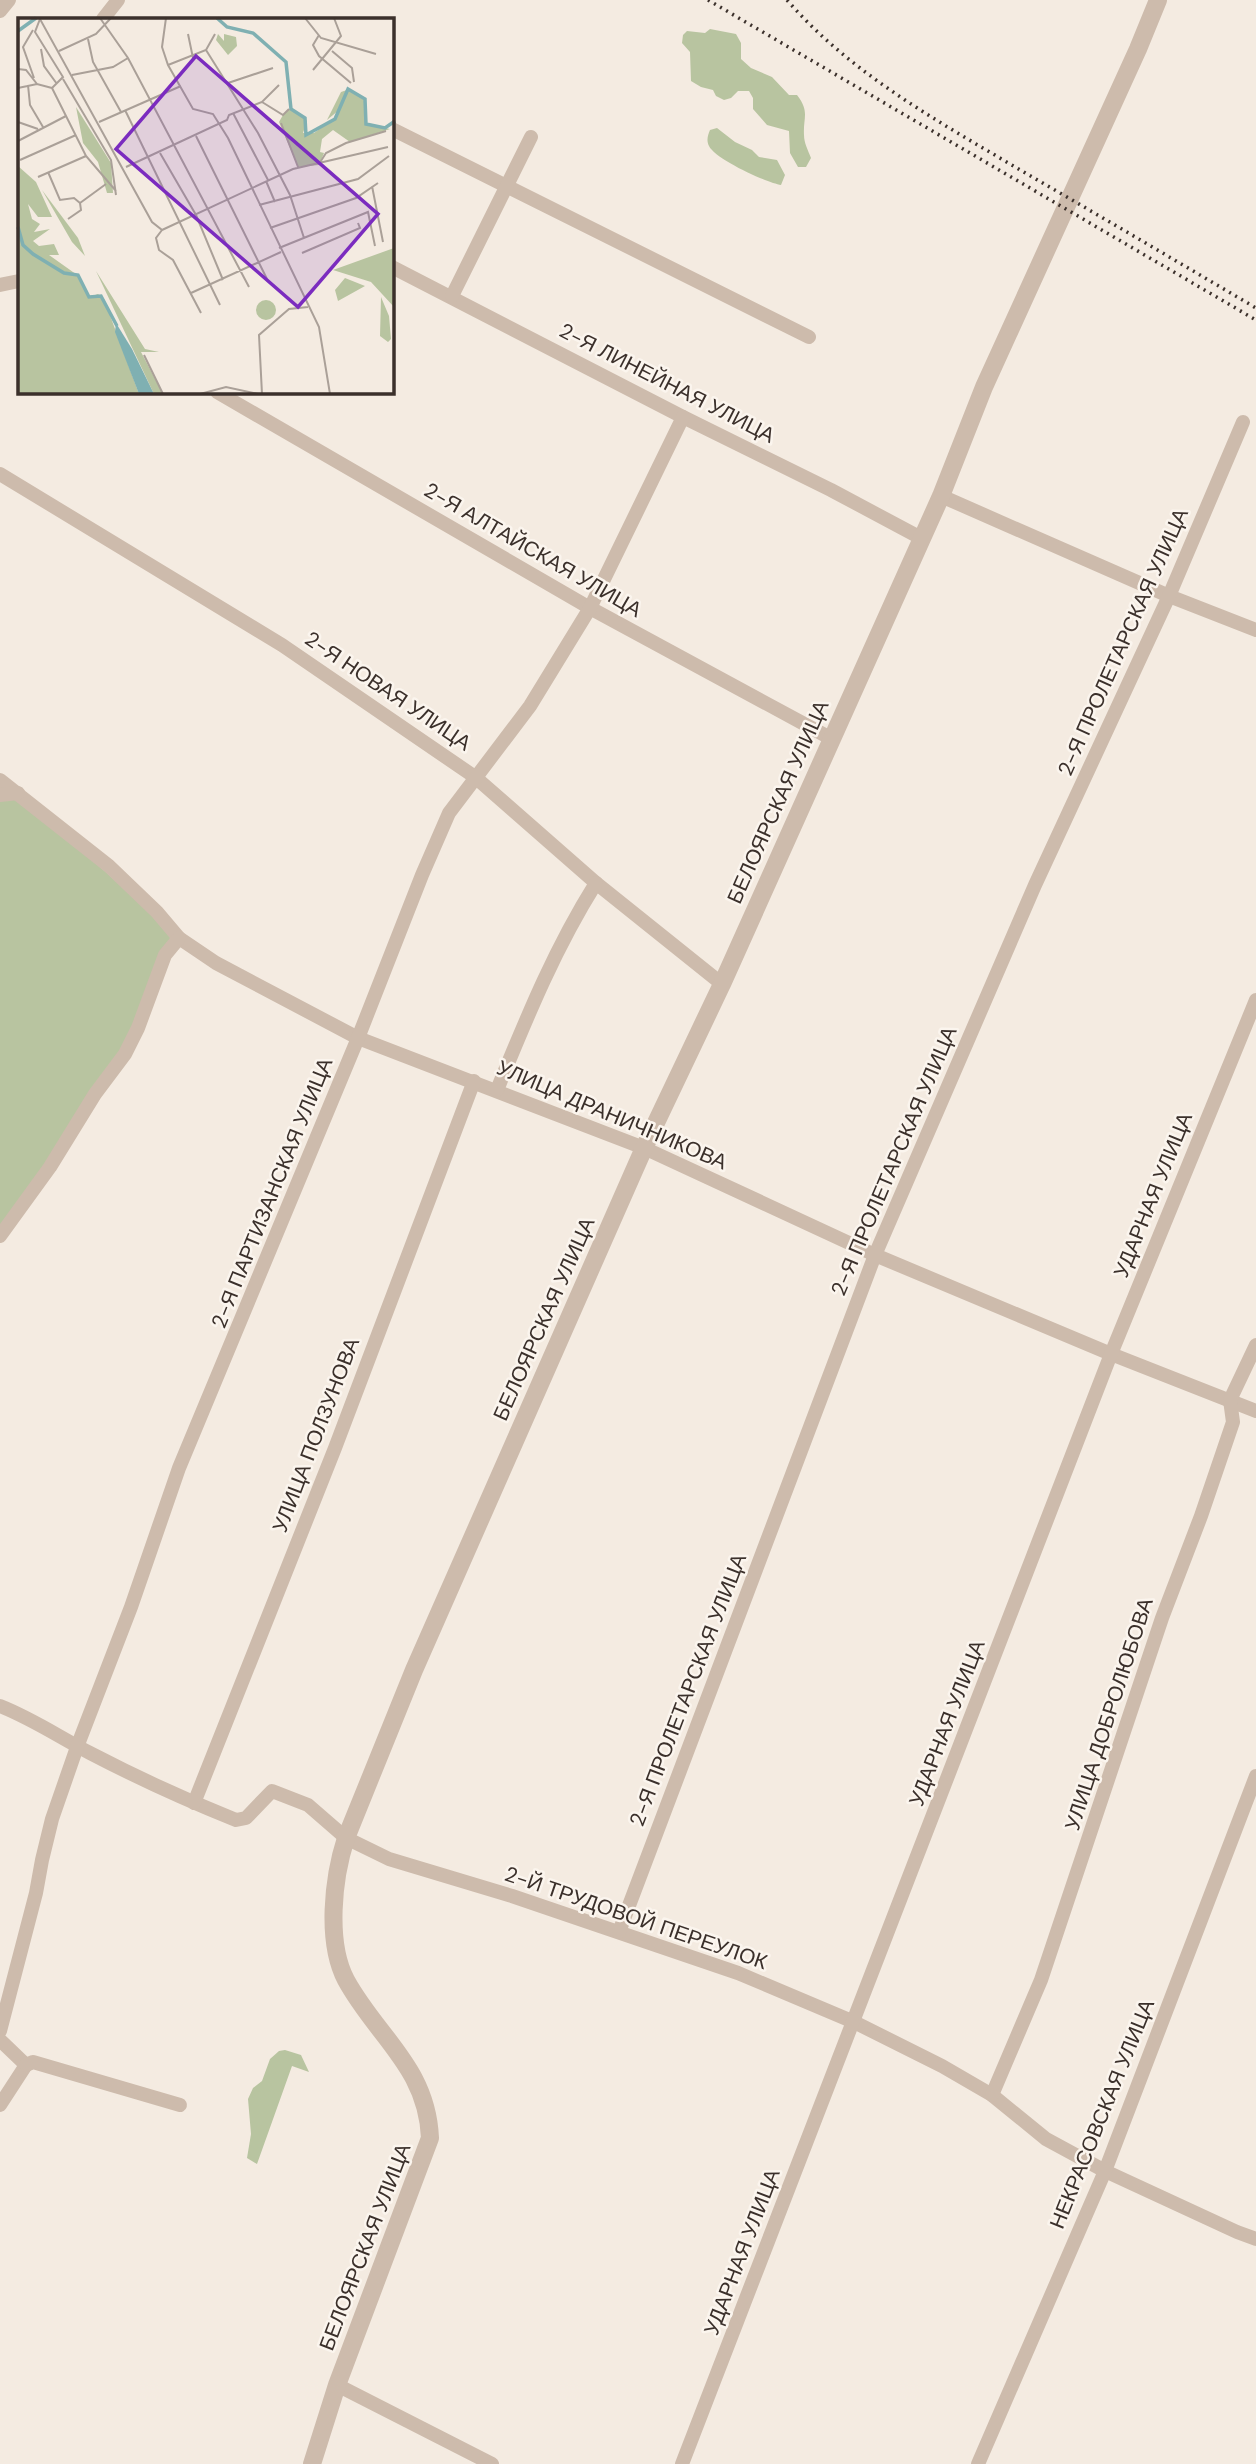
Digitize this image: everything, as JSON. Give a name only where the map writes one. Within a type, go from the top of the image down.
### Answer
[{"type":"street","points":[[0,11],[9,0]]},
{"type":"street","points":[[104,18],[117,0]]},
{"type":"street","name":"БЕЛОЯРСКАЯ УЛИЦА","points":[[312,2464],[337,2385],[430,2138],[429,2116],[422,2091],[391,2042],[345,1979],[334,1944],[340,1856],[346,1838],[420,1657],[644,1148],[722,984],[941,496],[984,387],[1158,0]]},
{"type":"street","points":[[394,130],[809,337]]},
{"type":"street","points":[[452,296],[531,137]]},
{"type":"street","name":"2-Я ЛИНЕЙНАЯ УЛИЦА","points":[[394,268],[922,538]]},
{"type":"street","points":[[0,285],[18,281]]},
{"type":"street","name":"2-Я АЛТАЙСКАЯ УЛИЦА","points":[[221,394],[590,608],[832,739]]},
{"type":"street","name":"2-Я ПАРТИЗАНСКАЯ УЛИЦА","points":[[0,2031],[36,1894],[52,1819],[131,1607],[179,1468],[449,813],[530,706],[590,608],[683,417]]},
{"type":"street","name":"2-Я ПРОЛЕТАРСКАЯ УЛИЦА","points":[[619,1932],[875,1255],[1035,885],[1169,596],[1243,422]]},
{"type":"street","name":"2-Я НОВАЯ УЛИЦА","points":[[0,474],[282,645],[475,777],[596,883],[722,984]]},
{"type":"street","points":[[941,496],[1169,596],[1256,630]]},
{"type":"street","name":"УЛИЦА ДРАНИЧНИКОВА","points":[[0,780],[109,866],[157,912],[179,938],[216,963],[358,1038],[644,1148],[875,1255],[1111,1354],[1256,1411]]},
{"type":"street","points":[[0,795],[18,793]]},
{"type":"street","points":[[497,1090],[545,974],[570,924],[596,883]]},
{"type":"street","points":[[0,1236],[50,1167],[95,1094],[125,1054],[138,1028],[164,955],[179,938]]},
{"type":"street","name":"УДАРНАЯ УЛИЦА","points":[[682,2464],[1111,1354],[1256,1000]]},
{"type":"street","name":"УЛИЦА ПОЛЗУНОВА","points":[[194,1803],[335,1448],[474,1081]]},
{"type":"street","name":"УЛИЦА ДОБРОЛЮБОВА","points":[[992,2095],[1041,1980],[1162,1618],[1233,1422],[1230,1400],[1256,1345]]},
{"type":"street","name":"2-Й ТРУДОВОЙ ПЕРЕУЛОК","points":[[0,1706],[194,1803],[236,1820],[246,1818],[272,1791],[308,1805],[346,1838],[388,1859],[512,1896],[738,1973],[854,2022],[942,2066],[992,2095],[1046,2139],[1105,2171],[1256,2239]]},
{"type":"street","name":"НЕКРАСОВСКАЯ УЛИЦА","points":[[978,2464],[1105,2171],[1256,1776]]},
{"type":"street","points":[[0,2040],[26,2065]]},
{"type":"street","points":[[0,2105],[26,2065],[33,2062],[180,2105]]},
{"type":"street","points":[[337,2385],[492,2464]]},
{"type":"green space","points":[[710,29],[736,34],[741,43],[741,59],[751,68],[772,77],[789,95],[797,95],[805,110],[804,138],[811,158],[806,167],[798,167],[790,153],[789,131],[767,125],[753,109],[753,98],[749,91],[738,91],[731,98],[724,100],[716,96],[713,90],[691,81],[690,52],[682,43],[683,35],[687,31],[705,33]]},
{"type":"green space","points":[[717,128],[759,157],[777,160],[785,175],[781,185],[742,170],[713,151],[708,138],[710,130]]},
{"type":"green space","points":[[18,793],[179,938],[138,1028],[0,1237],[0,795]]},
{"type":"green space","points":[[279,2051],[301,2055],[309,2072],[292,2066],[257,2164],[247,2158],[251,2134],[248,2099],[253,2088],[262,2081],[270,2059]]},
{"type":"railway","points":[[708,0],[1256,320]]},
{"type":"railway","points":[[787,0],[839,51],[897,95],[1256,308]]}]
